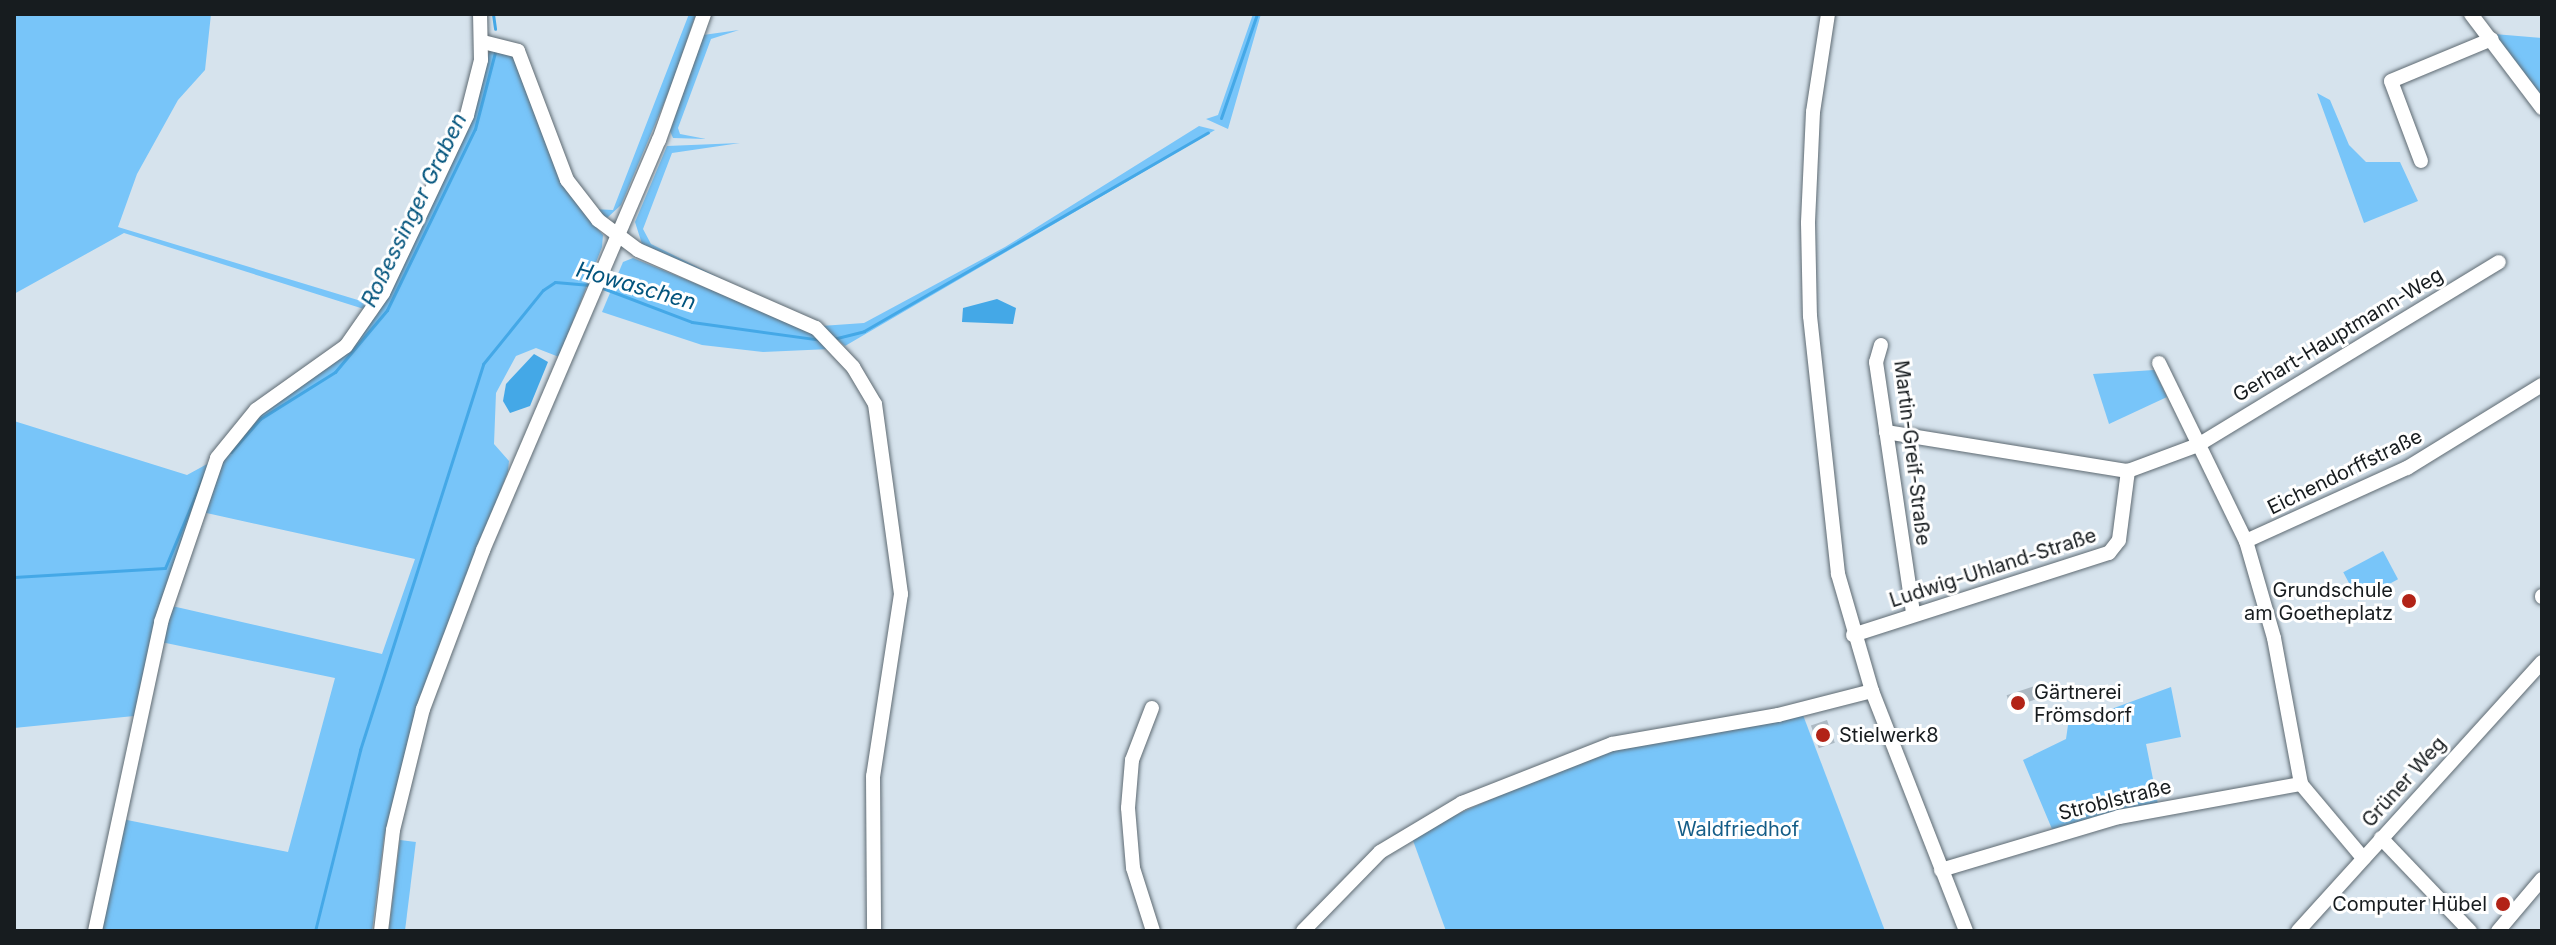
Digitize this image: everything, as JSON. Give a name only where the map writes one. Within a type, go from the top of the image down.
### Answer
[{"type":"street","points":[[95,931],[161,622],[217,458],[243,422],[331,360],[373,310],[467,115],[483,42],[480,14]]},
{"type":"street","points":[[381,931],[393,830],[423,709],[483,550],[619,237],[704,14]]},
{"type":"street","points":[[1828,14],[1809,160],[1810,316],[1835,555],[1853,635],[1872,691],[1966,931]]},
{"type":"street","points":[[2471,14],[2542,108]]},
{"type":"street","points":[[2421,161],[2391,81],[2492,39]]},
{"type":"street","points":[[483,42],[518,51],[567,180],[619,237],[821,332],[865,385],[881,425],[901,594],[873,776],[874,931]]},
{"type":"street","name":"Gerhart-Hauptmann-Weg","points":[[2128,471],[2198,445],[2499,262]]},
{"type":"street","name":"Martin-Greif-Straße","points":[[1881,345],[1876,362],[1913,614]]},
{"type":"street","points":[[2159,363],[2246,541],[2274,638],[2301,784],[2363,858]]},
{"type":"street","name":"Eichendorffstraße","points":[[2246,541],[2407,468],[2542,386]]},
{"type":"street","points":[[1886,432],[2128,471]]},
{"type":"street","name":"Ludwig-Uhland-Straße","points":[[1853,635],[2109,553],[2119,540],[2128,471]]},
{"type":"street","name":"Grüner Weg","points":[[2298,931],[2542,662]]},
{"type":"street","points":[[1303,931],[1380,852],[1462,803],[1612,744],[1778,715],[1872,691]]},
{"type":"street","points":[[1152,708],[1132,760],[1128,808],[1133,868],[1153,931]]},
{"type":"street","name":"Stroblstraße","points":[[1941,870],[2119,817],[2301,784]]},
{"type":"street","points":[[2381,838],[2470,931]]},
{"type":"street","points":[[2498,931],[2542,879]]},
{"type":"green space","points":[[14,14],[211,14],[205,70],[178,100],[137,174],[118,227],[371,304],[367,310],[124,233],[14,294]]},
{"type":"green space","points":[[689,14],[696,14],[672,84],[621,205],[607,218],[592,209],[613,210]]},
{"type":"green space","points":[[1253,14],[1261,14],[1228,129],[1206,119],[1218,115]]},
{"type":"green space","points":[[739,30],[711,39],[678,128],[680,134],[706,139],[673,138],[670,131],[703,35]]},
{"type":"green space","points":[[2494,34],[2542,38],[2542,99]]},
{"type":"green space","points":[[490,50],[515,56],[583,212],[603,235],[602,247],[559,357],[536,348],[516,356],[496,393],[494,444],[509,461],[508,471],[412,726],[384,837],[372,931],[98,931],[122,819],[288,852],[335,678],[161,642],[172,606],[382,654],[415,559],[202,512],[214,474],[248,423],[377,315]]},
{"type":"green space","points":[[2317,93],[2330,100],[2349,145],[2366,162],[2400,162],[2418,201],[2364,223]]},
{"type":"green space","points":[[1199,126],[1215,130],[845,346],[821,326],[864,323],[1005,247]]},
{"type":"green space","points":[[740,143],[672,153],[643,229],[651,244],[732,284],[642,244],[635,222],[667,146]]},
{"type":"green space","points":[[633,258],[812,331],[830,349],[763,352],[702,345],[602,312],[623,262]]},
{"type":"green space","points":[[2154,370],[2167,397],[2109,424],[2093,374]]},
{"type":"green space","points":[[14,421],[187,475],[209,463],[134,716],[14,728]]},
{"type":"green space","points":[[2383,551],[2398,579],[2358,600],[2343,572]]},
{"type":"green space","points":[[2171,687],[2181,737],[2146,744],[2158,804],[2052,829],[2023,760],[2066,739],[2068,725]]},
{"type":"green space","name":"Waldfriedhof","points":[[1803,715],[1885,931],[1446,931],[1411,835],[1599,751]]},
{"type":"green space","points":[[400,840],[416,842],[405,931],[389,931]]},
{"type":"shaded area","points":[[997,299],[1016,308],[1013,324],[962,322],[963,308]]},
{"type":"shaded area","points":[[534,354],[548,362],[530,406],[510,413],[503,401],[506,384]]},
{"type":"building","name":"Gärtnerei Frömsdorf","points":[[2038,685],[2042,697],[2011,708],[2007,695]]},
{"type":"building","name":"Stielwerk8","points":[[1827,720],[1835,743],[1819,748],[1811,726]]},
{"type":"waterway","points":[[493,14],[495,29]]},
{"type":"waterway","name":"Howaschen","points":[[1221,118],[1257,14]]},
{"type":"waterway","name":"Roßessinger Graben","points":[[231,452],[260,419],[335,372],[387,310],[475,129],[495,52]]},
{"type":"waterway","name":"Howaschen","points":[[833,339],[864,331],[1208,132]]},
{"type":"waterway","name":"Howaschen","points":[[315,931],[360,750],[483,364],[543,290],[555,282],[593,285]]},
{"type":"waterway","name":"Howaschen","points":[[600,287],[692,322],[821,340]]},
{"type":"waterway","name":"Roßessinger Graben","points":[[14,577],[165,568],[203,477]]},
{"type":"place","name":"Grundschule am Goetheplatz","points":[[2409,601]]},
{"type":"place","name":"Gärtnerei Frömsdorf","points":[[2018,703]]},
{"type":"place","name":"Stielwerk8","points":[[1823,735]]},
{"type":"place","name":"Computer Hübel","points":[[2503,904]]}]
